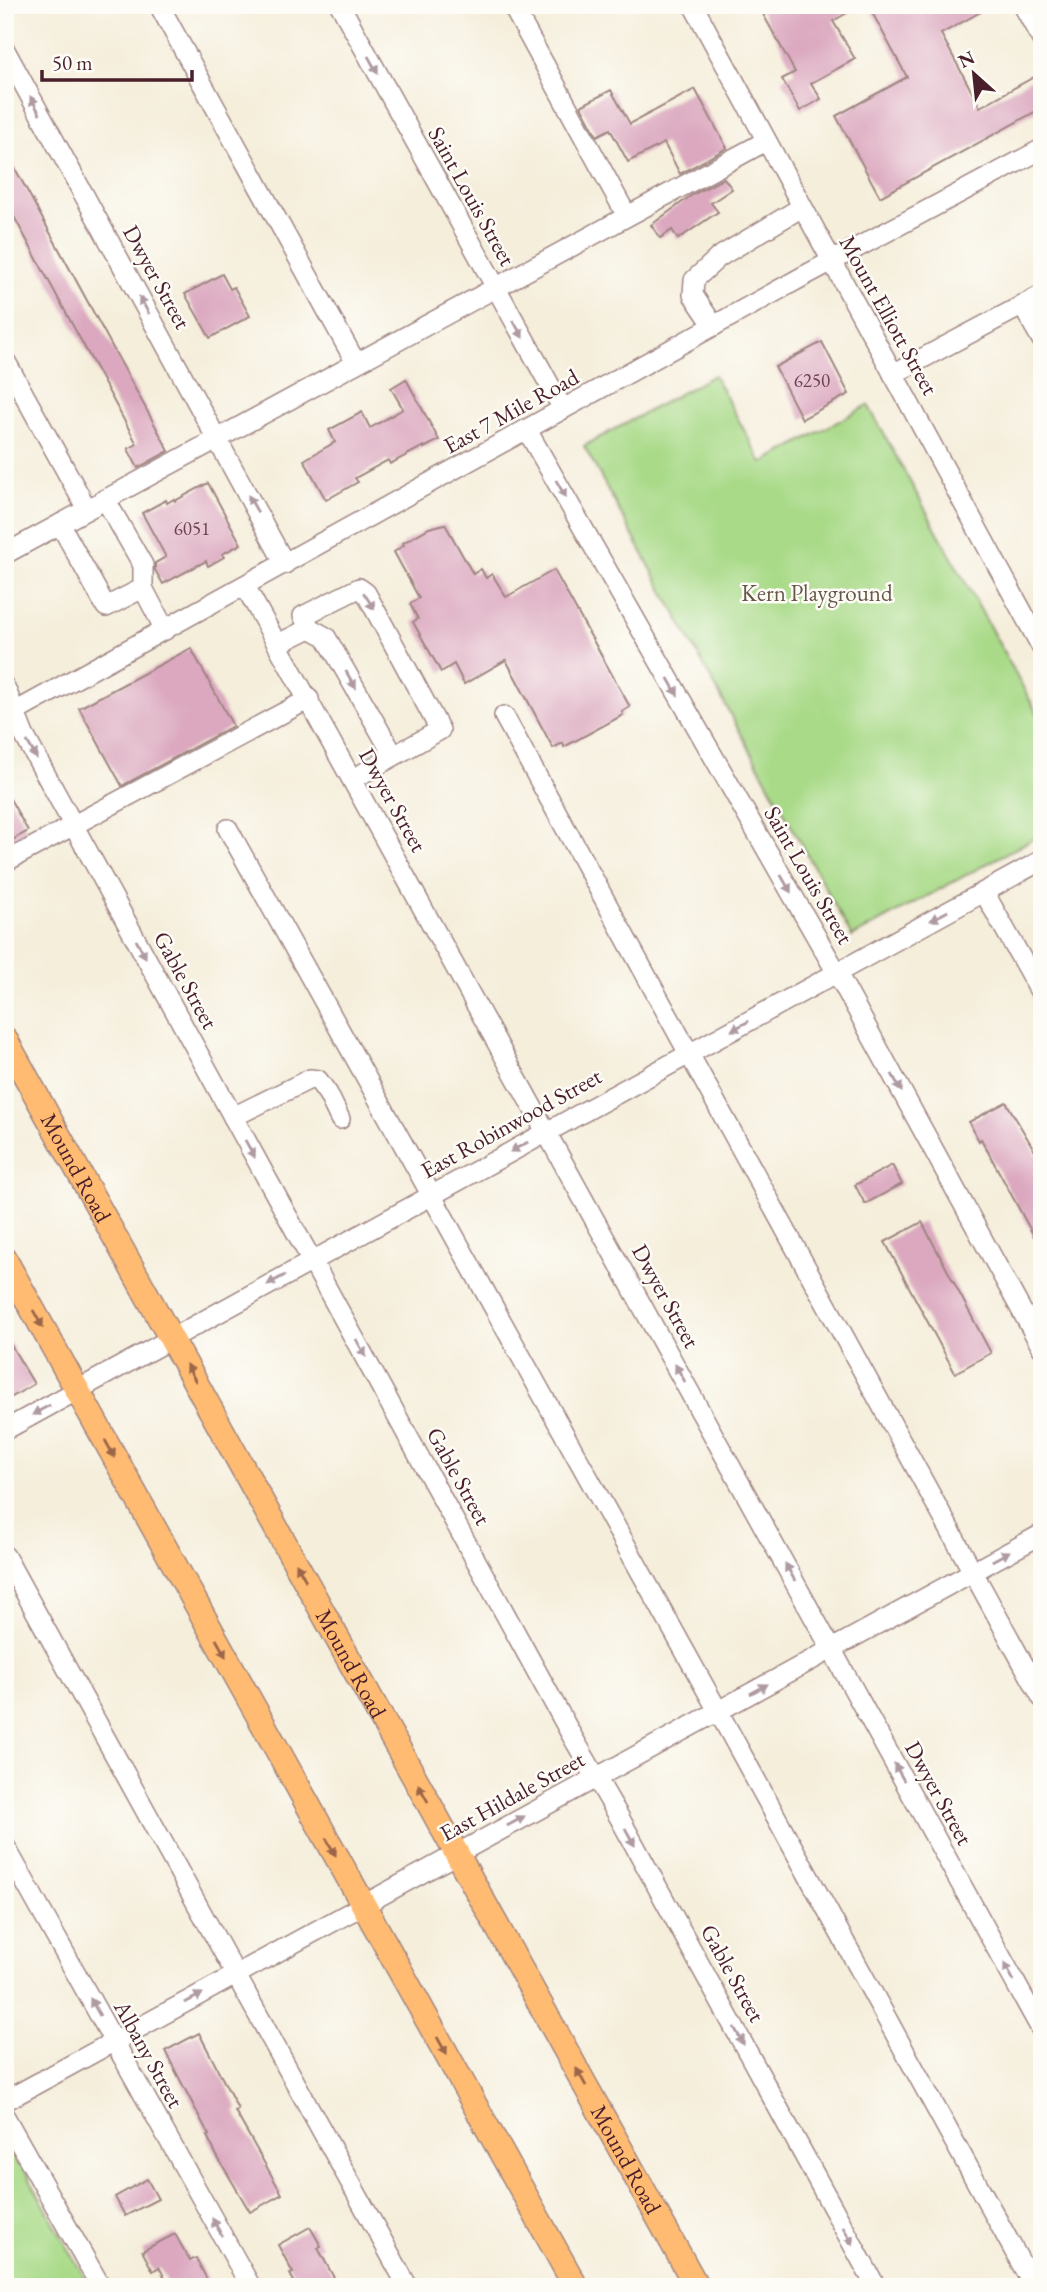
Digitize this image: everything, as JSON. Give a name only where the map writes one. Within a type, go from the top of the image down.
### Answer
[{"type":"main road","name":"Mound Road","points":[[5,1039],[697,2287]]},
{"type":"main road","points":[[5,1260],[576,2287]]},
{"type":"street","points":[[159,5],[356,363]]},
{"type":"street","name":"Saint Louis Street","points":[[340,5],[563,409]]},
{"type":"street","points":[[512,5],[627,216]]},
{"type":"street","name":"Mount Elliott Street","points":[[693,5],[1042,648]]},
{"type":"street","points":[[1023,5],[1042,40]]},
{"type":"street","name":"Dwyer Street","points":[[5,50],[285,564]]},
{"type":"street","points":[[5,554],[766,141]]},
{"type":"street","name":"East 7 Mile Road","points":[[10,715],[831,261],[1042,149]]},
{"type":"street","points":[[714,326],[692,295],[694,280],[719,257],[802,207]]},
{"type":"street","points":[[893,374],[1042,295]]},
{"type":"street","points":[[1023,305],[1042,340]]},
{"type":"street","points":[[5,360],[87,509]]},
{"type":"street","name":"Saint Louis Street","points":[[527,430],[837,973],[1042,1348]]},
{"type":"street","points":[[105,499],[142,565],[143,588],[165,630]]},
{"type":"street","points":[[60,524],[106,607],[143,588]]},
{"type":"street","name":"Dwyer Street","points":[[245,586],[1042,2031]]},
{"type":"street","points":[[353,779],[394,756],[440,730],[366,593],[359,588],[303,616],[310,628],[326,637],[394,756]]},
{"type":"street","points":[[278,644],[310,628]]},
{"type":"street","name":"Gable Street","points":[[5,687],[10,715],[73,825],[876,2287]]},
{"type":"street","points":[[5,862],[309,699]]},
{"type":"street","points":[[504,716],[1042,1698]]},
{"type":"street","points":[[228,829],[718,1711],[1034,2287]]},
{"type":"street","name":"East Robinwood Street","points":[[5,1430],[1042,860]]},
{"type":"street","points":[[984,892],[1042,995]]},
{"type":"street","points":[[233,1117],[310,1079],[318,1080],[340,1119]]},
{"type":"street","name":"East Hildale Street","points":[[5,2101],[1042,1534]]},
{"type":"street","points":[[5,1556],[408,2287]]},
{"type":"street","name":"Albany Street","points":[[5,1846],[251,2287]]},
{"type":"street","points":[[5,2117],[101,2287]]},
{"type":"green space","name":"Kern Playground","points":[[714,375],[762,463],[868,405],[1042,722],[1042,834],[852,937],[584,446]]},
{"type":"green space","points":[[5,2135],[90,2287],[5,2287]]},
{"type":"building","points":[[758,5],[861,5],[833,21],[855,59],[811,83],[821,99],[800,111],[782,79],[795,72]]},
{"type":"building","points":[[868,5],[993,5],[941,34],[980,107],[1034,77],[1042,91],[1042,108],[880,197],[836,116],[907,77]]},
{"type":"building","points":[[695,89],[727,148],[680,174],[664,143],[628,162],[610,129],[597,136],[581,106],[611,90],[630,124]]},
{"type":"building","points":[[5,150],[169,451],[138,468],[128,449],[137,444],[5,200]]},
{"type":"building","points":[[724,178],[732,189],[711,203],[718,212],[678,239],[672,230],[660,238],[651,225],[692,195]]},
{"type":"building","points":[[222,274],[230,289],[234,287],[250,316],[210,338],[185,294]]},
{"type":"building","points":[[822,342],[849,394],[802,419],[775,367]]},
{"type":"building","points":[[406,379],[439,440],[390,464],[388,460],[355,478],[358,482],[326,500],[304,460],[335,442],[329,430],[362,412],[370,428],[403,409],[391,388]]},
{"type":"building","points":[[208,483],[241,544],[222,554],[224,557],[208,566],[206,561],[163,584],[155,570],[155,563],[166,557],[142,513],[166,500],[167,503],[174,499],[175,501]]},
{"type":"building","points":[[445,524],[473,574],[481,569],[486,578],[492,574],[506,597],[554,570],[630,707],[622,712],[623,715],[564,747],[563,743],[553,748],[506,660],[464,684],[454,664],[441,672],[413,622],[418,619],[410,604],[419,598],[394,552],[404,545],[403,543],[429,528]]},
{"type":"building","points":[[191,648],[233,726],[122,786],[79,708]]},
{"type":"building","points":[[5,790],[28,831],[5,844]]},
{"type":"building","points":[[1006,1102],[1042,1163],[1042,1251],[969,1122]]},
{"type":"building","points":[[892,1165],[902,1184],[865,1204],[855,1185]]},
{"type":"building","points":[[922,1222],[991,1353],[955,1373],[885,1242]]},
{"type":"building","points":[[5,1335],[34,1384],[5,1401]]},
{"type":"building","points":[[199,2033],[238,2109],[235,2111],[282,2194],[250,2212],[217,2156],[207,2136],[209,2135],[165,2051]]},
{"type":"building","points":[[147,2179],[158,2199],[125,2216],[115,2197]]},
{"type":"building","points":[[310,2227],[339,2287],[297,2287],[290,2274],[293,2273],[278,2245]]},
{"type":"building","points":[[175,2234],[190,2261],[196,2258],[211,2287],[170,2287],[159,2267],[153,2271],[142,2251]]}]
